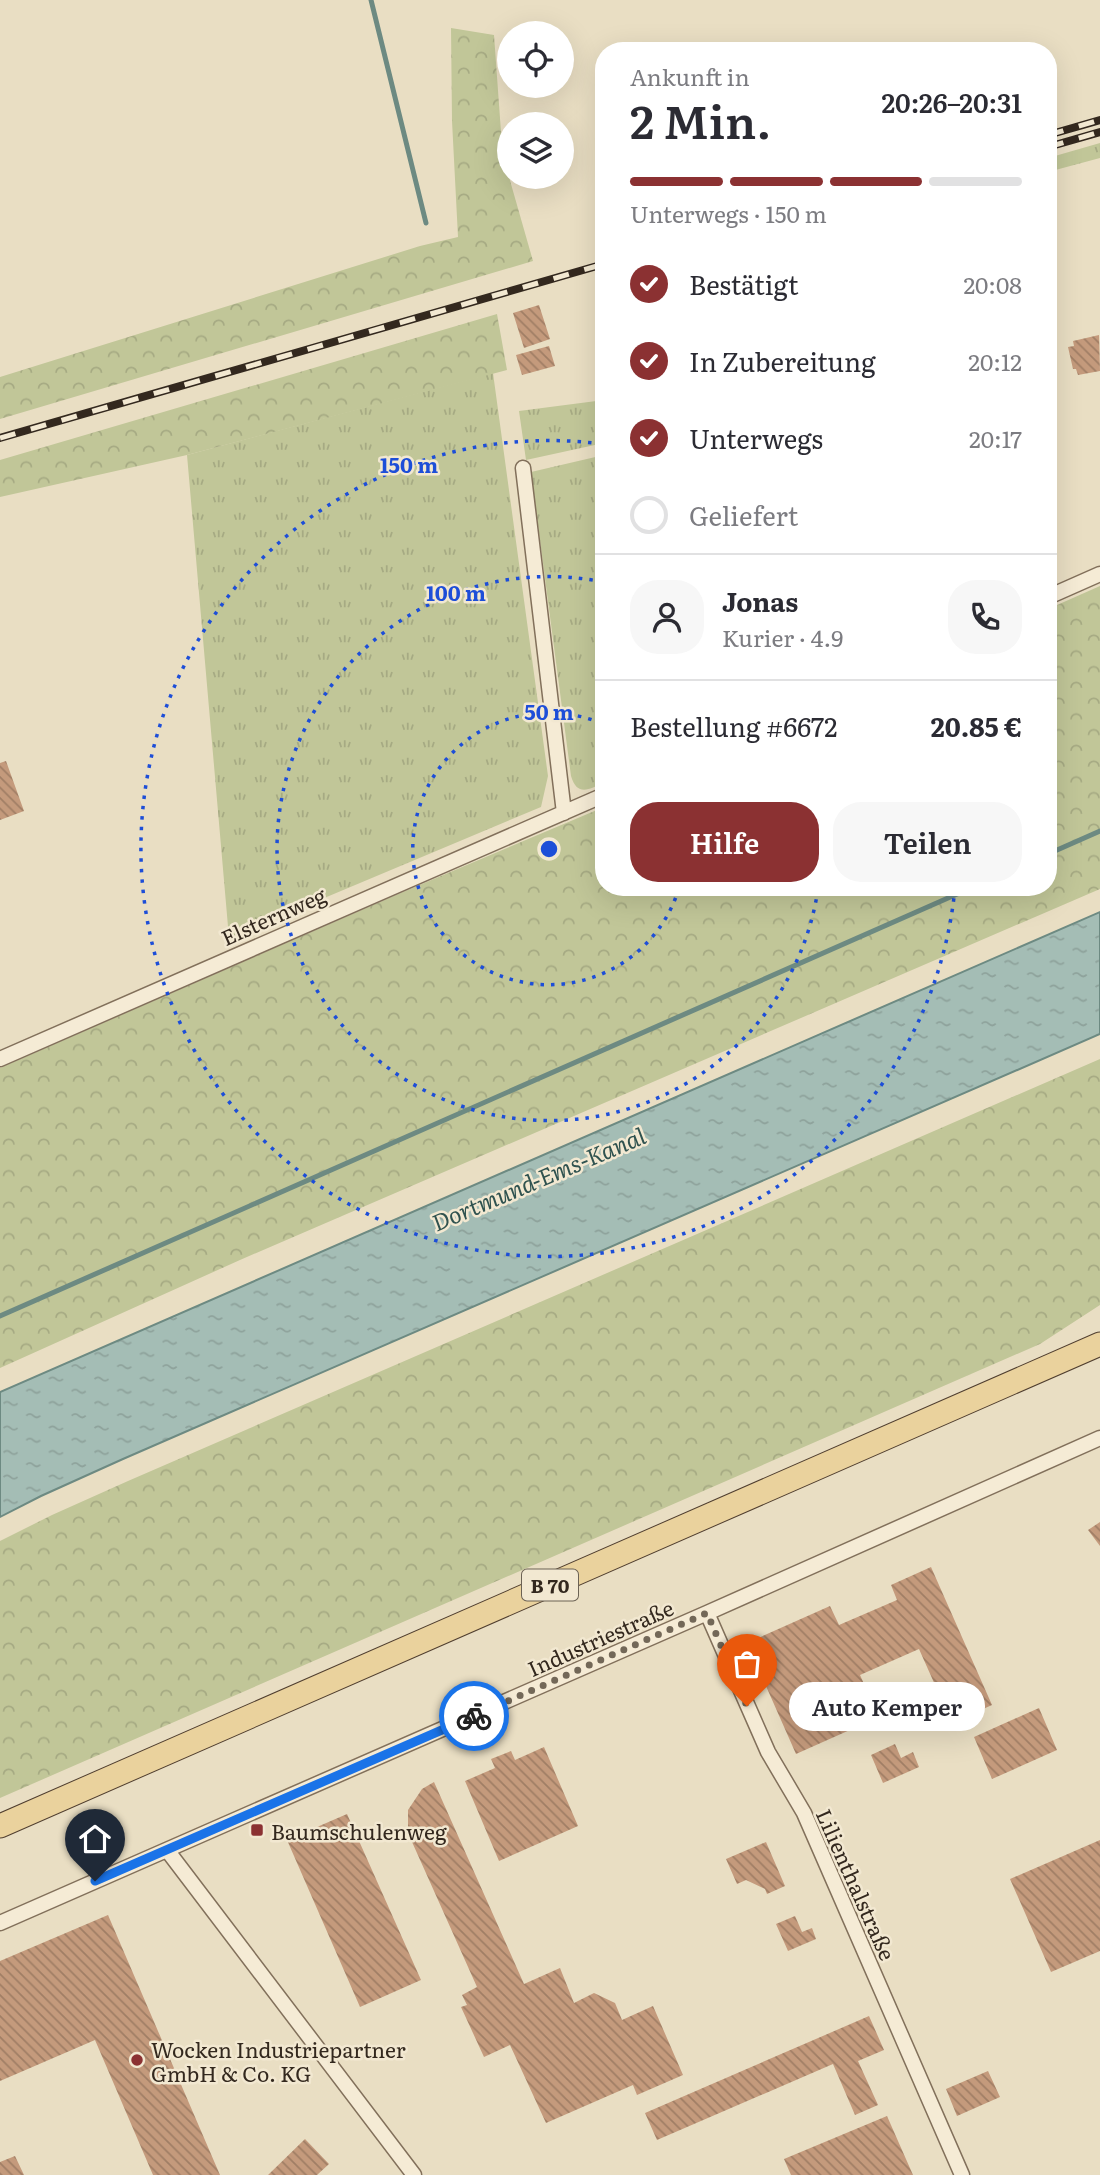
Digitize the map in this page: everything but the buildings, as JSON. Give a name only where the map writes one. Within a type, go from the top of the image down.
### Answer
[{"type":"main road","name":"B 70","points":[[0,1826],[1100,1344]]},
{"type":"street","points":[[523,468],[564,813]]},
{"type":"street","points":[[1057,593],[1100,574]]},
{"type":"street","name":"Elsternweg","points":[[0,1059],[395,884],[595,799]]},
{"type":"street","name":"Industriestraße","points":[[0,1923],[1100,1438]]},
{"type":"street","name":"Lilienthalstraße","points":[[707,1613],[768,1752],[803,1813],[962,2175]]},
{"type":"street","points":[[167,1850],[414,2175]]},
{"type":"green space","points":[[451,28],[494,35],[500,112],[497,112],[497,189],[512,189],[533,261],[0,419],[0,377],[420,246],[458,237],[452,121]]},
{"type":"green space","points":[[1100,143],[1100,158],[1057,170],[1057,155]]},
{"type":"green space","points":[[497,314],[507,370],[187,455],[0,497],[0,460]]},
{"type":"green space","points":[[493,373],[548,776],[541,807],[229,938],[187,455]]},
{"type":"green space","points":[[595,401],[595,445],[526,460],[519,411]]},
{"type":"green space","points":[[595,457],[595,787],[584,790],[576,787],[571,776],[531,472]]},
{"type":"green space","points":[[1100,586],[1100,889],[240,1260],[0,1368],[0,1068],[595,811],[595,896],[1057,896],[1057,605]]},
{"type":"green space","points":[[1100,1059],[1100,1305],[1040,1344],[0,1798],[0,1541],[128,1481]]},
{"type":"water","name":"Dortmund-Ems-Kanal","points":[[1100,912],[1100,1034],[123,1459],[0,1517],[0,1392]]},
{"type":"waterway","points":[[371,0],[426,223]]},
{"type":"waterway","points":[[1057,850],[1100,831]]},
{"type":"waterway","points":[[0,1316],[953,896]]},
{"type":"railway","points":[[1057,132],[1100,120]]},
{"type":"railway","points":[[1057,144],[1100,132]]},
{"type":"railway","points":[[0,438],[595,267]]},
{"type":"way so far","points":[[474,1716],[707,1613],[747,1706]]},
{"type":"place","name":"Auto Kemper","points":[[747,1706]]},
{"type":"place","name":"Baumschulenweg","points":[[257,1830]]},
{"type":"place","name":"Wocken Industriepartner GmbH & Co. KG","points":[[137,2060]]},
{"type":"route","points":[[95,1881],[474,1716]]}]
